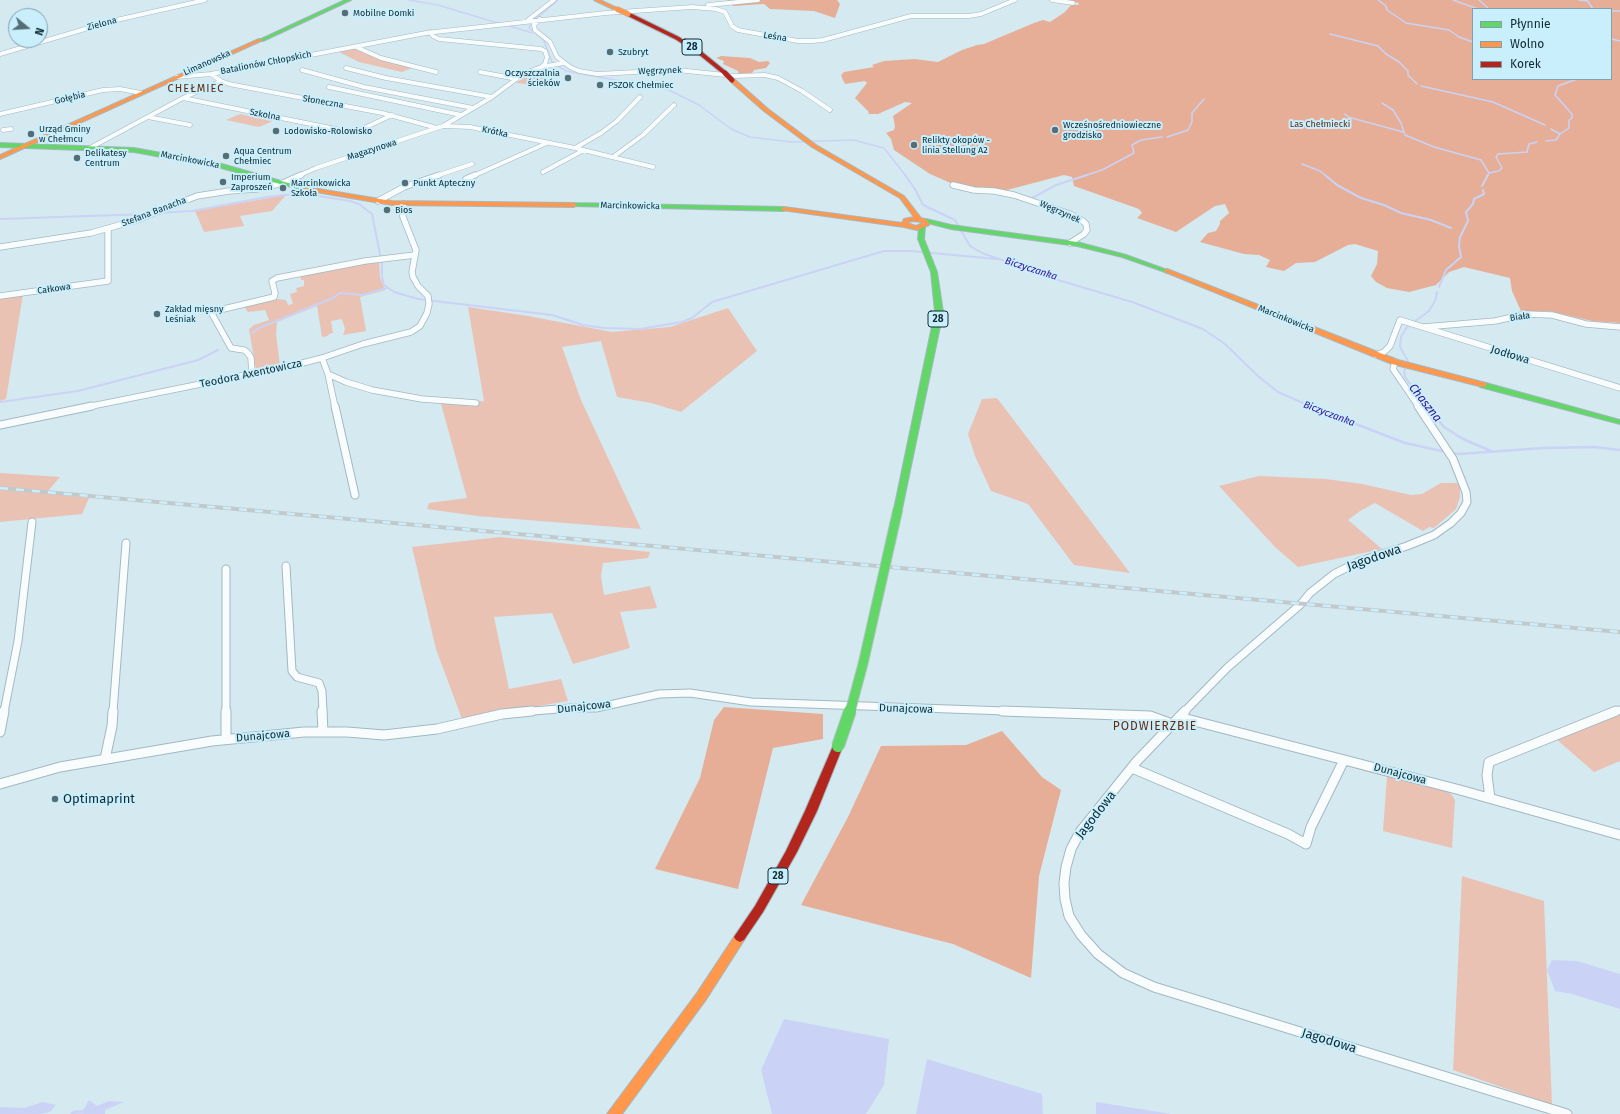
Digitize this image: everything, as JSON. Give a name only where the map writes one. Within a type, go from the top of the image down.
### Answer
[{"type":"main road","name":"Limanowska","points":[[0,157],[348,0]]},
{"type":"main road","name":"28","points":[[596,0],[683,41],[725,73],[747,94],[801,137],[814,146],[895,192],[907,203],[930,260],[938,289],[939,306],[935,336],[920,398],[873,624],[853,703],[833,759],[811,811],[777,877],[728,957],[701,997],[614,1114]]},
{"type":"main road","name":"Marcinkowicka","points":[[0,145],[134,150],[227,168],[284,183],[378,201],[404,204],[773,208],[882,220],[915,222],[1070,243],[1140,260],[1398,363],[1620,422]]},
{"type":"street","name":"Zielona","points":[[0,54],[112,21],[205,0]]},
{"type":"street","points":[[529,20],[554,0]]},
{"type":"street","points":[[692,7],[758,0]]},
{"type":"street","name":"Leśna","points":[[540,19],[692,7],[720,10],[725,12],[732,26],[741,31],[798,41],[813,41],[823,40],[911,16],[975,15],[987,12],[1015,0]]},
{"type":"street","points":[[1052,0],[1073,3]]},
{"type":"street","name":"Batalionów Chłopskich","points":[[177,77],[211,74],[430,32],[540,19]]},
{"type":"street","name":"Węgrzynek","points":[[540,19],[534,25],[534,28],[550,42],[557,57],[562,63],[580,71],[594,74],[677,70],[736,76],[765,75],[778,78],[802,91],[830,110]]},
{"type":"street","points":[[430,32],[433,36],[439,39],[545,51],[547,57],[545,64],[541,67]]},
{"type":"street","points":[[356,47],[381,58],[436,72]]},
{"type":"street","name":"Magazynowa","points":[[284,183],[316,168],[443,126],[492,97],[531,71],[541,67],[562,63]]},
{"type":"street","points":[[346,68],[386,78],[492,97]]},
{"type":"street","points":[[302,70],[364,87],[473,108]]},
{"type":"street","points":[[480,72],[517,79]]},
{"type":"street","name":"Słoneczna","points":[[211,74],[221,82],[236,86],[392,115],[437,128]]},
{"type":"street","points":[[88,149],[183,98],[221,82]]},
{"type":"street","points":[[329,87],[461,115]]},
{"type":"street","name":"Gołębia","points":[[0,114],[103,90],[120,89],[141,93]]},
{"type":"street","points":[[575,148],[617,121],[640,97]]},
{"type":"street","name":"Szkolna","points":[[183,98],[350,132],[358,131],[392,115]]},
{"type":"street","points":[[614,157],[643,136],[674,105]]},
{"type":"street","points":[[148,117],[190,125]]},
{"type":"street","name":"Krótka","points":[[443,126],[470,127],[575,148],[654,167]]},
{"type":"street","points":[[2,128],[11,127]]},
{"type":"street","points":[[466,179],[547,143]]},
{"type":"street","points":[[543,172],[584,150]]},
{"type":"street","points":[[378,201],[404,187],[472,164]]},
{"type":"street","name":"Stefana Banacha","points":[[0,247],[64,238],[108,229],[197,196],[235,190],[257,189],[284,183]]},
{"type":"street","name":"Węgrzynek","points":[[953,185],[974,190],[1007,193],[1063,211],[1086,224],[1086,232],[1070,243]]},
{"type":"street","name":"Teodora Axentowicza","points":[[0,425],[252,374],[322,358],[357,346],[411,332],[420,326],[427,313],[429,301],[428,296],[418,286],[413,277],[412,272],[416,250],[402,211],[404,204]]},
{"type":"street","name":"Całkowa","points":[[0,296],[108,281],[108,229]]},
{"type":"street","points":[[252,374],[251,358],[248,353],[244,350],[231,348],[211,312],[274,297],[275,293],[272,281],[277,278],[383,258],[415,254]]},
{"type":"street","name":"Biała","points":[[1413,325],[1495,321],[1526,314],[1552,315],[1586,324],[1620,327]]},
{"type":"street","name":"Jodłowa","points":[[1376,355],[1384,352],[1390,346],[1400,320],[1620,388]]},
{"type":"street","points":[[322,358],[328,374],[355,495]]},
{"type":"street","name":"Jagodowa","points":[[1398,363],[1393,369],[1453,459],[1466,492],[1467,502],[1461,513],[1451,523],[1434,535],[1343,568],[1310,593],[1301,604],[1250,647],[1176,720],[1132,768],[1080,832],[1071,849],[1066,867],[1064,883],[1065,899],[1069,916],[1081,935],[1098,954],[1123,973],[1154,987],[1567,1114]]},
{"type":"street","points":[[328,374],[346,382],[372,390],[422,399],[476,403]]},
{"type":"street","points":[[0,732],[18,641],[32,522]]},
{"type":"street","points":[[105,759],[112,726],[126,543]]},
{"type":"street","points":[[286,566],[292,671],[297,677],[319,683],[322,691],[323,732]]},
{"type":"street","points":[[226,569],[226,739]]},
{"type":"street","name":"Dunajcowa","points":[[0,784],[60,767],[226,739],[276,734],[323,732],[384,735],[437,729],[502,714],[596,708],[659,694],[690,694],[711,695],[751,702],[913,709],[1044,711],[1150,716],[1176,720],[1344,760],[1490,798],[1620,835]]},
{"type":"street","points":[[1490,798],[1487,775],[1489,762],[1620,710]]},
{"type":"street","points":[[1132,768],[1288,834],[1306,844],[1312,827],[1344,760]]},
{"type":"shaded area","points":[[356,48],[412,68],[402,72],[359,62],[337,51]]},
{"type":"shaded area","points":[[538,70],[553,72],[534,85],[516,83],[534,71]]},
{"type":"shaded area","points":[[240,114],[273,121],[259,127],[226,120]]},
{"type":"shaded area","points":[[286,195],[272,211],[240,216],[244,226],[204,232],[195,211]]},
{"type":"shaded area","points":[[379,261],[380,277],[385,290],[360,297],[366,331],[343,335],[345,329],[342,319],[331,321],[333,333],[322,337],[317,306],[277,322],[276,334],[280,366],[261,371],[256,370],[249,329],[254,325],[269,320],[265,310],[248,312],[243,305],[276,299],[286,300],[288,305],[293,304],[290,294],[297,292],[296,288],[304,286],[304,280],[301,280],[300,274]]},
{"type":"shaded area","points":[[23,294],[6,399],[0,401],[0,298]]},
{"type":"shaded area","points":[[468,307],[528,316],[612,332],[670,327],[728,308],[757,351],[681,412],[651,403],[617,397],[601,341],[562,347],[581,400],[641,529],[477,516],[427,509],[429,503],[467,498],[441,404],[484,401]]},
{"type":"shaded area","points":[[997,398],[1130,573],[1074,565],[1028,504],[991,491],[975,456],[968,434],[982,399]]},
{"type":"shaded area","points":[[0,473],[60,477],[48,491],[0,487]]},
{"type":"shaded area","points":[[1259,476],[1326,479],[1362,484],[1411,495],[1422,494],[1441,483],[1457,483],[1460,487],[1460,497],[1456,509],[1434,528],[1429,527],[1423,531],[1375,503],[1360,511],[1348,520],[1382,549],[1298,567],[1275,547],[1219,486]]},
{"type":"shaded area","points":[[0,489],[89,498],[82,514],[0,522]]},
{"type":"shaded area","points":[[500,537],[650,552],[648,558],[603,563],[601,576],[604,595],[650,586],[657,608],[620,612],[630,648],[573,664],[552,613],[494,617],[509,689],[561,679],[568,701],[462,719],[436,649],[412,547]]},
{"type":"shaded area","points":[[1620,715],[1620,761],[1594,772],[1556,739]]},
{"type":"shaded area","points":[[1352,764],[1444,789],[1451,794],[1455,800],[1452,848],[1383,831],[1387,777],[1343,765]]},
{"type":"shaded area","points":[[1462,876],[1544,901],[1552,1105],[1453,1070]]},
{"type":"green space","points":[[727,0],[837,0],[840,4],[835,18],[814,11],[770,9],[764,4],[733,6]]},
{"type":"green space","name":"Las Chełmiecki","points":[[1065,0],[1620,0],[1620,323],[1592,321],[1549,311],[1521,311],[1512,291],[1510,278],[1464,267],[1449,272],[1436,285],[1409,292],[1387,288],[1376,282],[1371,276],[1377,264],[1378,251],[1355,244],[1348,245],[1315,262],[1296,263],[1284,271],[1266,267],[1270,260],[1259,255],[1244,254],[1200,242],[1208,233],[1216,231],[1220,221],[1229,213],[1225,204],[1215,206],[1176,232],[1137,218],[1142,213],[1139,209],[1074,186],[1072,177],[1064,175],[1007,190],[984,189],[953,184],[930,174],[894,150],[891,139],[886,133],[894,130],[895,126],[893,116],[912,103],[905,102],[878,114],[868,114],[869,112],[855,98],[867,83],[865,81],[845,84],[841,75],[844,72],[874,67],[872,65],[884,61],[914,59],[938,62],[962,50],[984,44],[1034,23],[1043,20],[1050,22],[1065,12],[1071,5],[1078,5],[1079,3]]},
{"type":"green space","points":[[721,56],[750,58],[759,62],[768,61],[770,63],[766,68],[754,70],[752,73],[739,75],[738,71],[723,64],[724,61],[716,58]]},
{"type":"green space","points":[[724,707],[823,714],[823,739],[773,748],[738,889],[655,869],[700,778],[714,720]]},
{"type":"green space","points":[[1002,731],[1042,777],[1061,790],[1039,876],[1031,978],[953,944],[801,905],[848,817],[881,746],[966,745]]},
{"type":"water","points":[[1552,960],[1577,961],[1620,974],[1620,1009],[1572,994],[1555,991],[1547,970]]},
{"type":"water","points":[[784,1019],[889,1039],[884,1085],[866,1114],[772,1114],[761,1070]]},
{"type":"water","points":[[927,1059],[1042,1094],[1043,1114],[916,1114]]},
{"type":"water","points":[[89,1100],[97,1106],[109,1101],[124,1102],[105,1110],[105,1114],[84,1114],[82,1112]]},
{"type":"water","points":[[43,1102],[56,1105],[50,1112],[41,1114],[0,1114],[0,1107],[24,1108]]},
{"type":"water","points":[[1096,1102],[1172,1114],[1096,1114]]},
{"type":"waterway","points":[[409,0],[438,5],[501,24]]},
{"type":"waterway","name":"Biczyczanka","points":[[558,0],[531,23],[529,28],[543,39],[552,62],[566,71],[669,90],[699,105],[731,129],[750,137],[791,142],[853,140],[884,148],[906,176]]},
{"type":"waterway","points":[[1378,0],[1386,6],[1387,10],[1406,23],[1449,30],[1459,37],[1472,42]]},
{"type":"waterway","points":[[1453,0],[1475,8]]},
{"type":"waterway","points":[[1479,0],[1488,8]]},
{"type":"waterway","points":[[1579,0],[1587,1]]},
{"type":"waterway","name":"Chaszna","points":[[1587,0],[1592,8]]},
{"type":"waterway","points":[[1612,11],[1620,11]]},
{"type":"waterway","points":[[506,25],[532,33]]},
{"type":"waterway","points":[[1330,34],[1378,46],[1386,54],[1399,62],[1408,71],[1408,75],[1417,84]]},
{"type":"waterway","points":[[1612,39],[1620,41]]},
{"type":"waterway","name":"Chaszna","points":[[1560,134],[1569,128],[1569,120],[1572,118],[1572,114],[1555,95],[1558,86],[1574,80]]},
{"type":"waterway","points":[[1421,86],[1493,102],[1545,125]]},
{"type":"waterway","points":[[1167,137],[1188,130],[1192,122],[1192,113],[1204,99]]},
{"type":"waterway","points":[[1382,103],[1393,110],[1401,123],[1405,135],[1434,147],[1481,160],[1489,173]]},
{"type":"waterway","points":[[1345,114],[1348,117],[1403,132]]},
{"type":"waterway","points":[[1551,129],[1560,134]]},
{"type":"waterway","name":"Chaszna","points":[[1546,141],[1556,140],[1560,134]]},
{"type":"waterway","points":[[1087,175],[1102,170],[1134,153],[1132,145],[1141,140],[1162,137]]},
{"type":"waterway","name":"Chaszna","points":[[1489,173],[1499,171],[1502,168],[1496,157],[1498,154],[1527,152],[1529,144],[1537,142]]},
{"type":"waterway","points":[[1302,164],[1320,171],[1326,176]]},
{"type":"waterway","name":"Biczyczanka","points":[[905,175],[915,189],[923,205],[955,220],[970,246],[982,253],[1058,280],[1132,302],[1203,329],[1225,344],[1259,377],[1278,392],[1312,407]]},
{"type":"waterway","points":[[1032,198],[1056,185],[1087,175]]},
{"type":"waterway","points":[[1325,175],[1337,185],[1361,198],[1384,205],[1401,213],[1431,220],[1451,228]]},
{"type":"waterway","name":"Chaszna","points":[[1482,186],[1488,175]]},
{"type":"waterway","name":"Chaszna","points":[[1439,287],[1446,270],[1461,257],[1459,246],[1460,237],[1468,221],[1466,212],[1473,204],[1474,199],[1484,194],[1483,190]]},
{"type":"waterway","points":[[158,213],[192,211],[267,197],[294,194],[312,195],[350,201],[359,204],[372,214],[382,264],[382,277],[384,285],[394,292],[418,299],[552,315],[583,325],[604,328],[640,329],[682,322],[692,318],[712,302],[884,251],[911,251],[996,259]]},
{"type":"waterway","points":[[0,219],[147,214]]},
{"type":"waterway","points":[[252,333],[259,328],[333,298],[340,293],[362,295],[387,288]]},
{"type":"waterway","name":"Chaszna","points":[[1427,407],[1405,377],[1404,372],[1408,361],[1400,347],[1401,337],[1407,327],[1429,311],[1435,301],[1437,292]]},
{"type":"waterway","points":[[0,402],[78,391],[198,360],[218,350]]},
{"type":"waterway","name":"Biczyczanka","points":[[1309,406],[1405,443],[1446,452]]},
{"type":"waterway","name":"Chaszna","points":[[1426,406],[1444,427],[1463,439],[1491,451]]},
{"type":"waterway","name":"Biczyczanka","points":[[1451,453],[1459,454],[1543,448],[1594,447],[1620,450]]},
{"type":"waterway","points":[[72,1114],[75,1112],[84,1112]]},
{"type":"railway","points":[[0,488],[1620,632]]},
{"type":"traffic: fast","points":[[261,40],[349,0]]},
{"type":"traffic: fast","points":[[0,145],[134,150],[222,166],[306,189]]},
{"type":"traffic: fast","points":[[574,205],[784,209]]},
{"type":"traffic: fast","points":[[926,221],[951,227],[1077,244],[1124,256],[1167,271]]},
{"type":"traffic: fast","points":[[898,509],[939,312],[934,272],[921,239],[922,227]]},
{"type":"traffic: fast","points":[[1483,385],[1620,422]]},
{"type":"traffic: fast","points":[[838,746],[853,703],[863,664],[898,509]]},
{"type":"traffic: slow","points":[[596,0],[617,9]]},
{"type":"traffic: slow","points":[[617,9],[628,14]]},
{"type":"traffic: slow","points":[[0,157],[261,40]]},
{"type":"traffic: slow","points":[[732,80],[766,110],[814,146],[902,197],[919,219]]},
{"type":"traffic: slow","points":[[306,189],[392,203],[574,205]]},
{"type":"traffic: slow","points":[[784,209],[905,225]]},
{"type":"traffic: slow","points":[[913,219],[923,220],[927,224],[917,228],[909,227],[904,224],[906,220],[913,219]]},
{"type":"traffic: slow","points":[[1167,271],[1395,362],[1483,385]]},
{"type":"traffic: slow","points":[[614,1114],[701,997],[740,937]]},
{"type":"traffic: jam","points":[[628,14],[677,38],[699,52],[725,73]]},
{"type":"traffic: jam","points":[[725,73],[732,80]]},
{"type":"traffic: jam","points":[[740,937],[759,909],[791,852],[811,811],[838,746]]},
{"type":"place","name":"Mobilne Domki","points":[[345,13]]},
{"type":"place","name":"Szubryt","points":[[610,52]]},
{"type":"place","name":"Oczyszczalnia ścieków","points":[[568,78]]},
{"type":"place","name":"PSZOK Chełmiec","points":[[600,85]]},
{"type":"place","name":"Wcześnośredniowieczne grodzisko","points":[[1055,130]]},
{"type":"place","name":"Lodowisko-Rolowisko","points":[[276,131]]},
{"type":"place","name":"Urząd Gminy w Chełmcu","points":[[31,134]]},
{"type":"place","name":"Relikty okopów - linia Stellung A2","points":[[914,145]]},
{"type":"place","name":"Aqua Centrum Chełmiec","points":[[226,156]]},
{"type":"place","name":"Delikatesy Centrum","points":[[77,158]]},
{"type":"place","name":"Imperium Zaproszeń","points":[[223,182]]},
{"type":"place","name":"Punkt Apteczny","points":[[405,183]]},
{"type":"place","name":"Marcinkowicka Szkoła","points":[[283,188]]},
{"type":"place","name":"Bios","points":[[387,210]]},
{"type":"place","name":"Zakład mięsny Leśniak","points":[[157,314]]},
{"type":"place","name":"Optimaprint","points":[[55,799]]},
{"type":"district","name":"CHEŁMIEC","points":[[196,89]]},
{"type":"district","name":"PODWIERZBIE","points":[[1155,727]]}]
